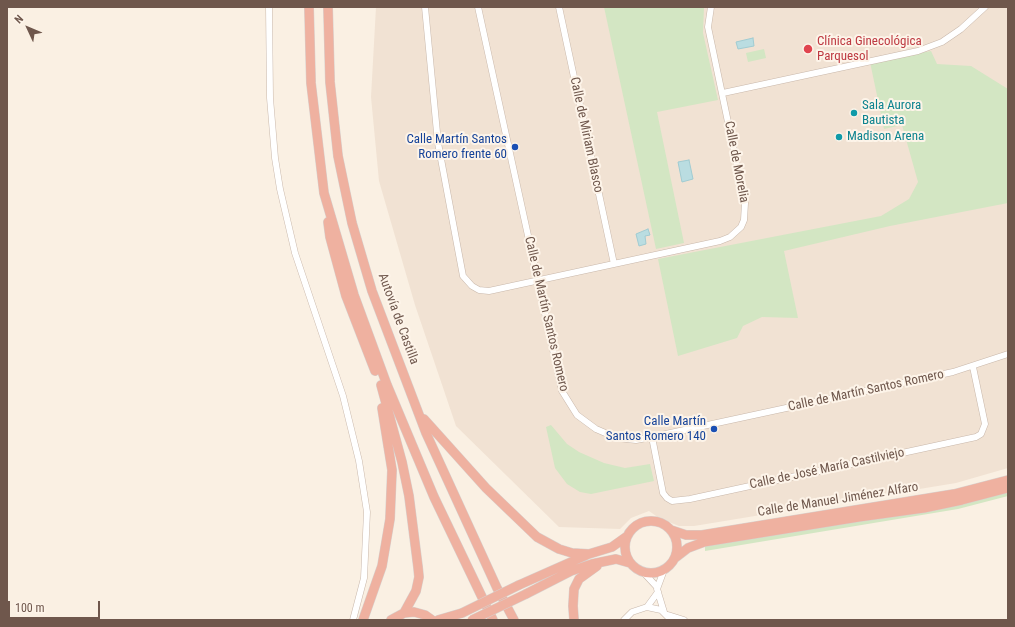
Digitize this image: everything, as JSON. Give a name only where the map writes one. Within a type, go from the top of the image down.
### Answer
[{"type":"highway","points":[[309,7],[311,83],[330,237],[346,296],[370,357],[389,412],[409,496],[419,577],[416,591],[404,613]]},
{"type":"highway","name":"Autovía de Castilla","points":[[328,7],[330,82],[338,156],[352,223],[372,291],[420,415],[455,497],[514,620]]},
{"type":"highway","points":[[324,193],[354,295],[387,385],[437,504],[493,620]]},
{"type":"highway","points":[[363,620],[382,566],[390,519],[392,477],[385,420],[370,357]]},
{"type":"highway","points":[[420,415],[486,488],[537,537],[559,549],[572,553],[590,554]]},
{"type":"highway","name":"Calle de Manuel Jiménez Alfaro","points":[[671,530],[686,535],[702,535],[954,494],[1008,480]]},
{"type":"highway","name":"Calle de Manuel Jiménez Alfaro","points":[[675,558],[688,548],[704,542],[924,508],[1008,488]]},
{"type":"highway","points":[[438,620],[462,613],[519,585],[590,554],[612,547],[626,538],[636,525],[651,521],[658,522],[671,530],[677,543],[675,558],[670,565],[658,573],[644,573],[630,563],[619,559],[610,560],[571,571],[472,620]]},
{"type":"highway","points":[[626,538],[625,551],[630,563]]},
{"type":"highway","points":[[574,620],[574,589],[579,579],[595,567],[610,560]]},
{"type":"highway","points":[[391,620],[404,613],[414,612],[425,615],[432,620]]},
{"type":"street","points":[[269,7],[270,98],[275,158],[280,189],[295,253],[343,396],[359,462],[367,512],[364,578],[353,620]]},
{"type":"street","name":"Calle de Morelia","points":[[425,7],[438,143],[463,276],[472,286],[479,290],[489,290],[720,241],[730,237],[741,227],[744,220],[745,203],[708,27],[711,7]]},
{"type":"street","name":"Calle de Martín Santos Romero","points":[[478,7],[562,391],[577,415],[596,429],[617,438],[636,440],[973,367],[1008,354]]},
{"type":"street","name":"Calle de Miriam Blasco","points":[[559,7],[614,264]]},
{"type":"street","points":[[723,93],[918,51],[942,42],[961,29],[984,7]]},
{"type":"street","name":"Calle de José María Castilviejo","points":[[652,437],[663,493],[667,498],[676,502],[697,498],[976,437],[981,434],[985,424],[973,367]]},
{"type":"street","points":[[647,606],[658,589],[664,570]]},
{"type":"street","points":[[644,573],[658,589],[668,616]]},
{"type":"street","points":[[624,620],[632,612],[647,606],[656,608],[668,616],[684,620]]},
{"type":"shaded area","points":[[376,7],[1008,7],[1008,468],[956,483],[694,526],[679,526],[659,518],[649,511],[631,518],[620,529],[559,527],[456,426],[415,305],[379,181],[371,97]]},
{"type":"green space","points":[[604,7],[704,7],[703,33],[718,100],[657,112],[684,243],[656,249]]},
{"type":"green space","points":[[764,49],[766,58],[748,62],[746,53]]},
{"type":"green space","points":[[931,51],[937,64],[971,66],[1008,89],[1008,203],[890,226],[784,251],[798,318],[762,317],[743,326],[737,338],[678,356],[658,259],[881,216],[909,199],[918,182],[902,125],[884,129],[870,62]]},
{"type":"green space","points":[[551,425],[567,444],[579,452],[604,463],[625,468],[650,464],[654,481],[591,494],[580,492],[567,484],[555,468],[546,427]]},
{"type":"green space","points":[[1008,491],[1008,496],[958,509],[705,551],[705,546],[956,505]]},
{"type":"water","points":[[753,38],[754,46],[738,49],[736,42]]},
{"type":"water","points":[[689,160],[693,179],[682,182],[678,162]]},
{"type":"water","points":[[648,229],[650,235],[645,236],[646,244],[639,246],[636,234]]},
{"type":"place","name":"Clínica Ginecológica Parquesol","points":[[808,49]]},
{"type":"place","name":"Sala Aurora Bautista","points":[[854,113]]},
{"type":"place","name":"Madison Arena","points":[[839,137]]},
{"type":"place","name":"Calle Martín Santos Romero frente 60","points":[[515,147]]},
{"type":"place","name":"Calle Martín Santos Romero 140","points":[[714,429]]}]
